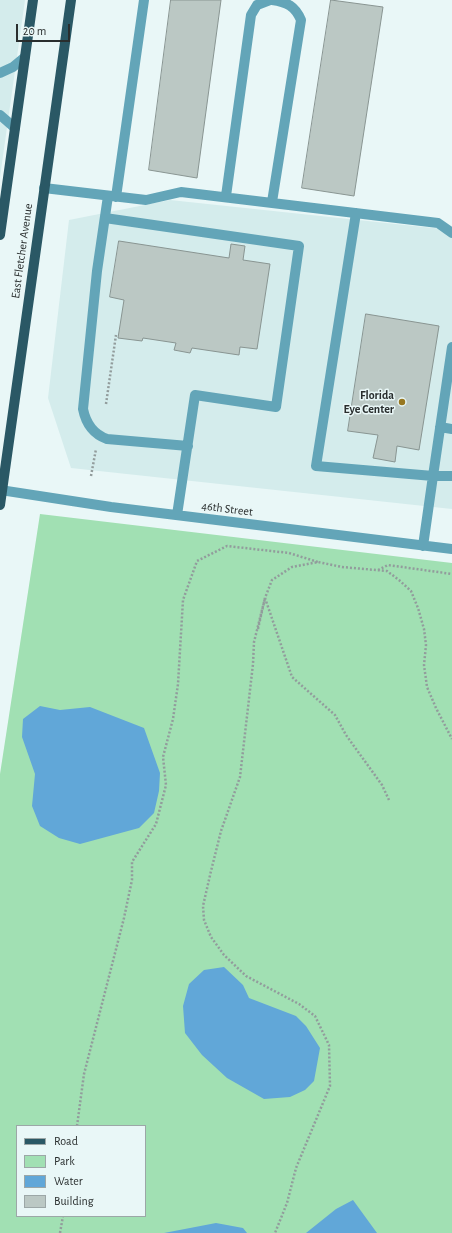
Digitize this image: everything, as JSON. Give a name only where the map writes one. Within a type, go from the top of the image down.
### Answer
[{"type":"main road","name":"East Fletcher Avenue","points":[[0,235],[33,0]]},
{"type":"main road","name":"East Fletcher Avenue","points":[[0,505],[71,0]]},
{"type":"street","points":[[144,0],[112,196],[105,218],[97,271],[83,409],[85,419],[90,428],[98,436],[107,439],[188,446]]},
{"type":"street","points":[[226,196],[251,15],[257,5],[271,0],[285,2],[291,5],[296,9],[301,20],[272,202]]},
{"type":"street","points":[[0,73],[12,67],[25,57]]},
{"type":"street","points":[[0,115],[15,128]]},
{"type":"street","points":[[44,188],[146,200],[181,192],[226,196],[438,223],[452,233]]},
{"type":"street","points":[[356,213],[316,466],[432,476],[452,476]]},
{"type":"street","points":[[105,218],[299,246],[276,407],[195,395],[177,515]]},
{"type":"street","points":[[423,546],[452,347]]},
{"type":"street","points":[[440,427],[452,429]]},
{"type":"street","name":"46th Street","points":[[1,490],[177,515],[452,549]]},
{"type":"path","points":[[106,404],[116,335]]},
{"type":"path","points":[[91,476],[97,442]]},
{"type":"path","points":[[77,1125],[84,1074],[124,918],[132,880],[132,862],[156,824],[166,784],[163,757],[173,719],[178,684],[183,600],[197,561],[227,546],[289,553],[318,562],[342,567],[387,571],[411,591],[424,629],[426,645],[424,665],[428,687],[436,708],[452,739]]},
{"type":"path","points":[[275,1233],[287,1204],[296,1168],[323,1108],[330,1086],[329,1045],[315,1016],[299,1004],[246,976],[224,955],[210,937],[204,920],[203,906],[210,871],[221,831],[240,777],[253,664],[254,642],[265,598],[272,580],[292,567],[318,562]]},
{"type":"path","points":[[378,570],[388,565],[452,574]]},
{"type":"path","points":[[258,629],[265,598]]},
{"type":"path","points":[[265,598],[292,677],[335,715],[346,734],[382,785],[389,800]]},
{"type":"path","points":[[60,1233],[63,1217]]},
{"type":"shaded area","points":[[0,0],[25,0],[0,177]]},
{"type":"shaded area","points":[[170,200],[452,230],[452,509],[71,468],[48,398],[69,220]]},
{"type":"green space","points":[[40,514],[452,563],[452,1233],[0,1233],[0,774]]},
{"type":"water","points":[[40,706],[60,710],[90,707],[144,728],[160,773],[159,791],[154,813],[139,828],[80,844],[59,838],[40,826],[32,806],[35,774],[22,737],[23,719]]},
{"type":"water","points":[[224,967],[243,985],[249,998],[296,1016],[306,1026],[320,1048],[314,1081],[305,1090],[290,1097],[264,1099],[227,1078],[202,1055],[185,1033],[183,1006],[189,984],[204,970]]},
{"type":"water","points":[[353,1200],[377,1233],[306,1233],[336,1209]]},
{"type":"water","points":[[216,1223],[243,1228],[247,1233],[164,1233]]},
{"type":"building","points":[[171,0],[221,0],[197,178],[149,170]]},
{"type":"building","points":[[331,0],[383,7],[354,196],[302,188]]},
{"type":"building","points":[[119,241],[229,258],[231,244],[245,246],[243,260],[270,264],[257,349],[240,347],[239,355],[192,348],[190,353],[174,350],[176,343],[143,338],[142,341],[118,338],[124,300],[110,297]]},
{"type":"building","points":[[366,314],[439,326],[419,450],[397,446],[395,462],[373,458],[378,435],[348,431]]},
{"type":"place","name":"Florida Eye Center","points":[[402,402]]}]
